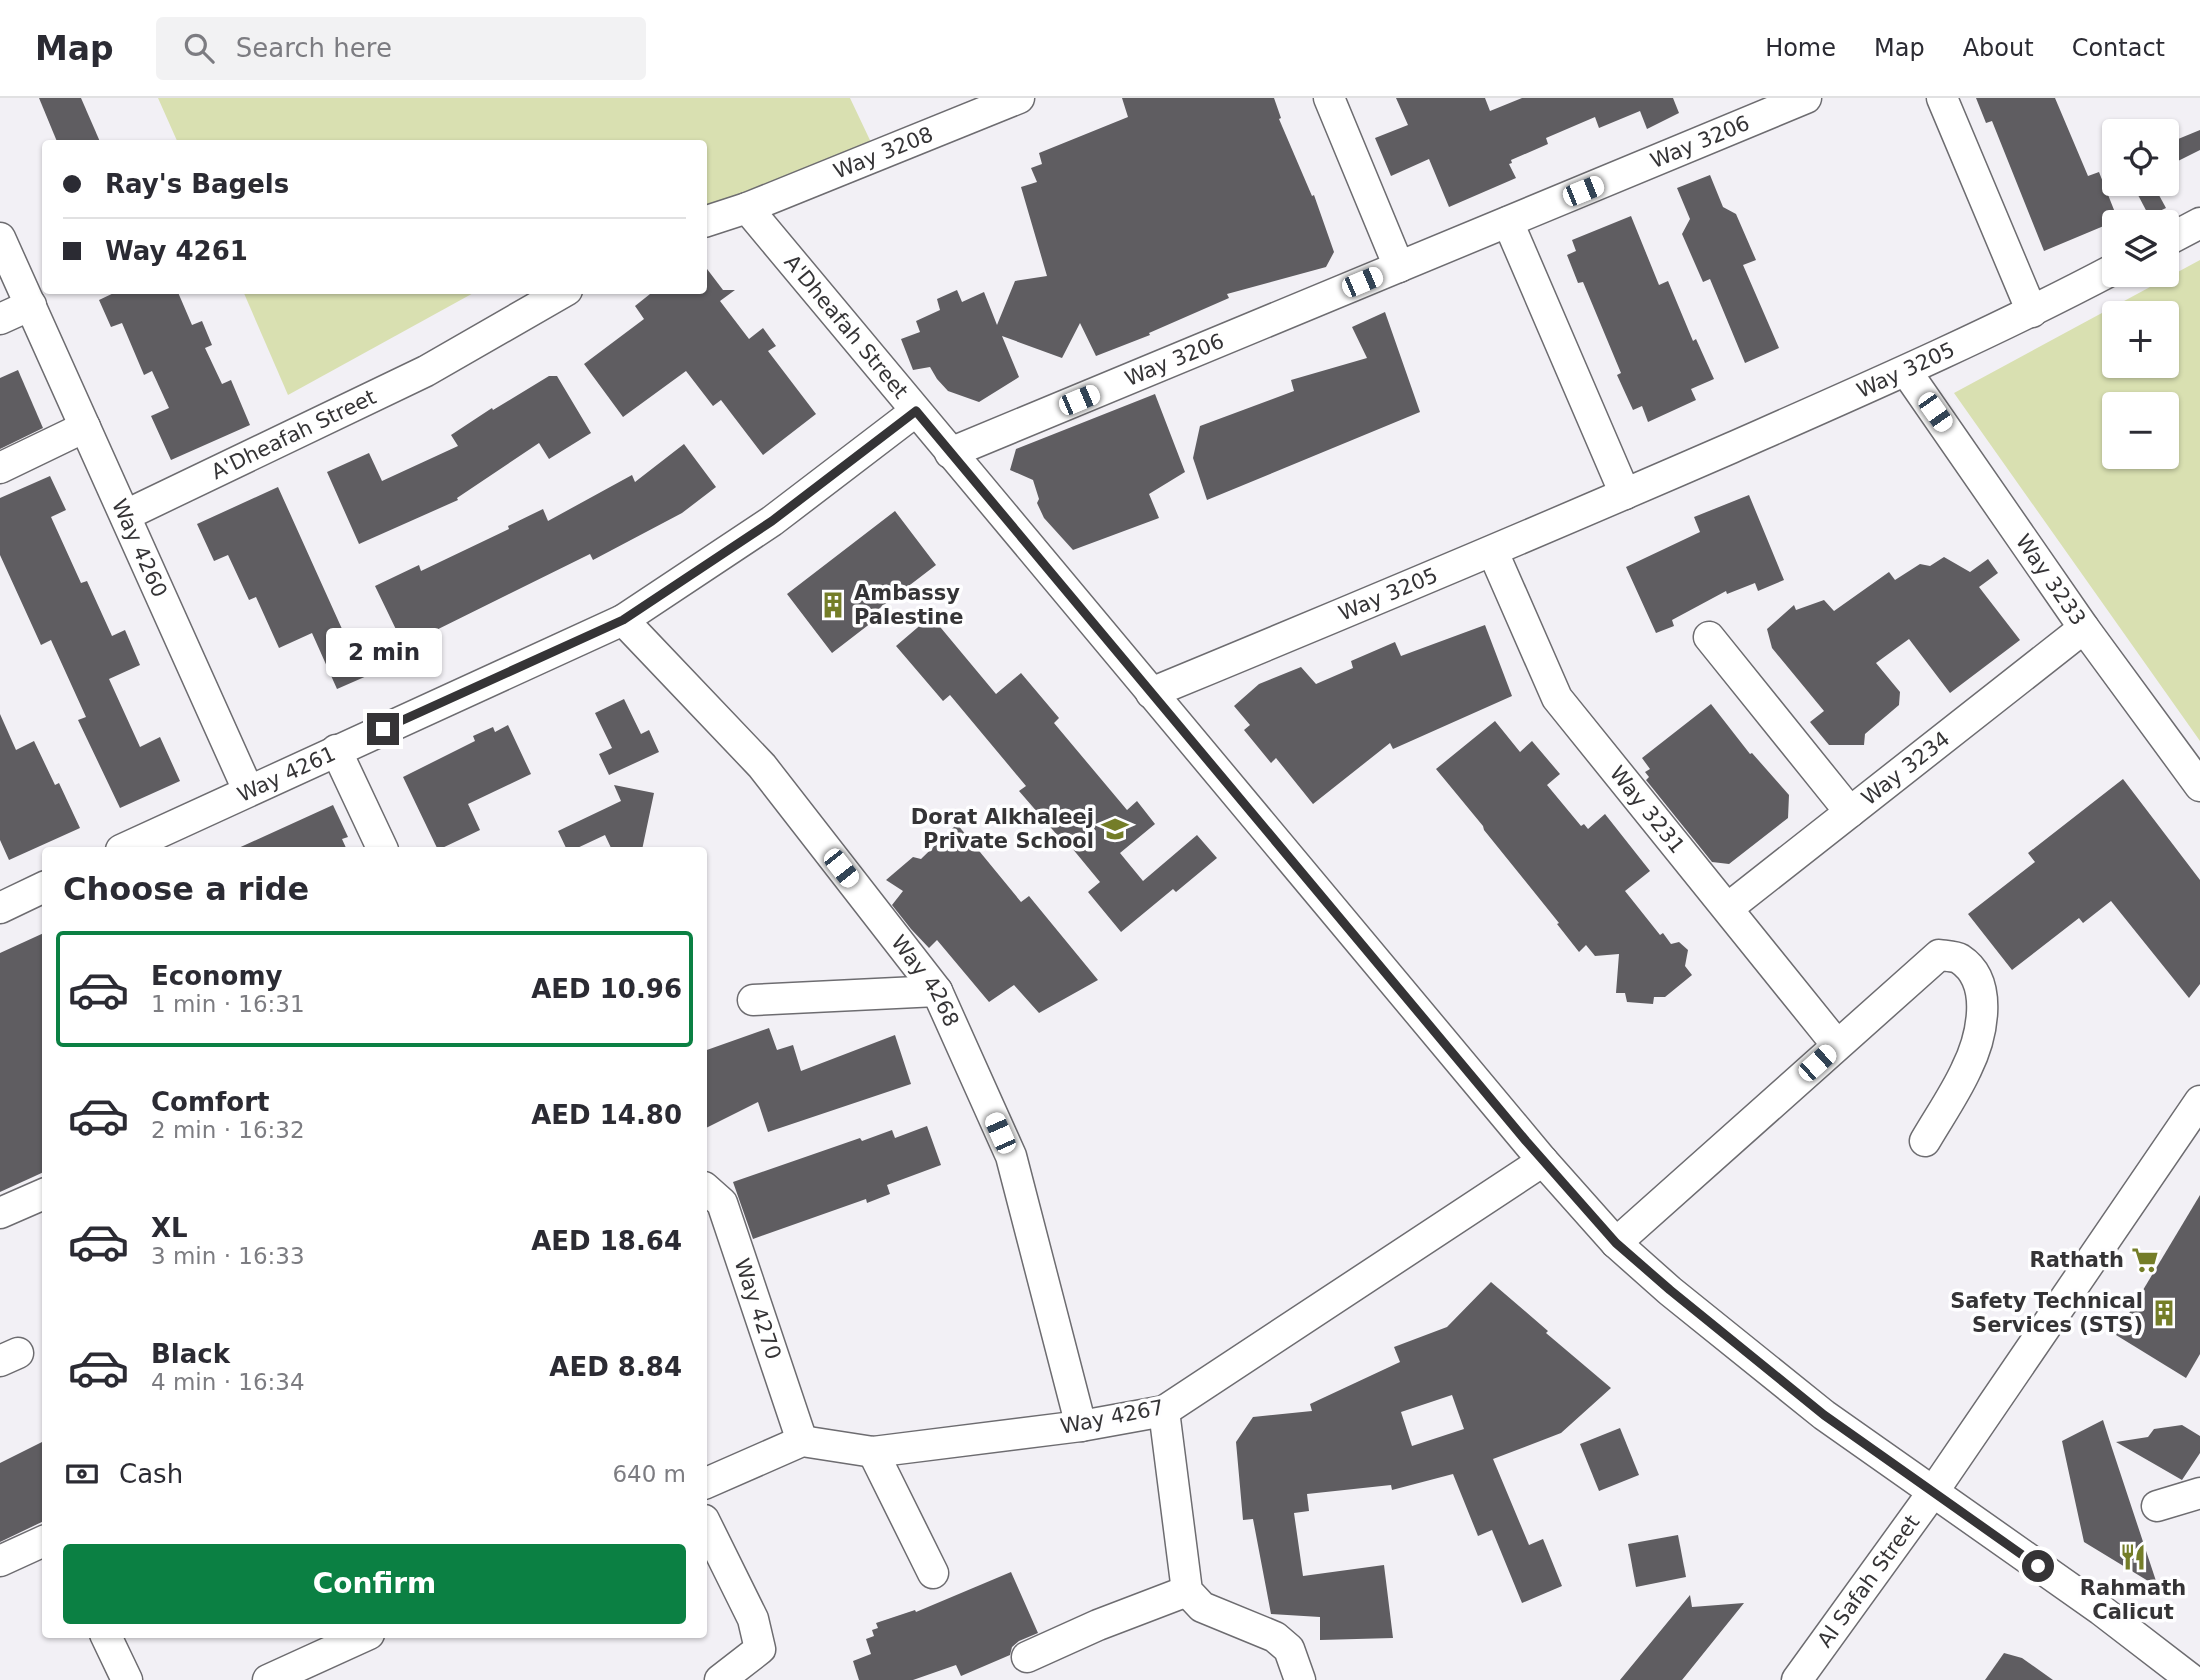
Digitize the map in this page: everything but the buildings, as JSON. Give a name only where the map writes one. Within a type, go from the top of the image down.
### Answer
[{"type":"street","name":"Way 3208","points":[[747,208],[1019,98]]},
{"type":"street","points":[[1329,98],[1399,267]]},
{"type":"street","name":"Way 3206","points":[[950,453],[1806,98]]},
{"type":"street","points":[[1942,98],[2032,312]]},
{"type":"street","points":[[707,221],[747,208]]},
{"type":"street","name":"A'Dheafah Street","points":[[747,208],[1543,1161],[1616,1243],[1824,1415],[2101,1610],[2192,1680]]},
{"type":"street","points":[[1508,222],[1625,494]]},
{"type":"street","points":[[2179,234],[2200,223]]},
{"type":"street","name":"Way 4260","points":[[0,238],[248,790]]},
{"type":"street","name":"Way 3205","points":[[1151,693],[1493,552],[1906,371],[2032,312],[2102,275]]},
{"type":"street","name":"A'Dheafah Street","points":[[126,514],[426,371],[560,294]]},
{"type":"street","points":[[0,319],[31,305]]},
{"type":"street","name":"Way 3233","points":[[1906,371],[2084,628],[2200,786]]},
{"type":"street","name":"Way 4261","points":[[127,847],[623,620],[772,521],[916,411]]},
{"type":"street","points":[[0,468],[85,427]]},
{"type":"street","name":"Way 3231","points":[[1493,552],[1557,698],[1837,1045]]},
{"type":"street","name":"Way 4268","points":[[623,620],[762,766],[937,991],[1011,1156],[1081,1426]]},
{"type":"street","name":"Way 3234","points":[[1728,908],[2084,628]]},
{"type":"street","points":[[1709,637],[1850,812]]},
{"type":"street","points":[[335,750],[382,847]]},
{"type":"street","points":[[0,908],[42,888]]},
{"type":"street","points":[[1616,1243],[1939,955],[1958,957],[1975,972],[1982,993],[1979,1031],[1967,1068],[1925,1141]]},
{"type":"street","points":[[752,1000],[937,991]]},
{"type":"street","name":"Al Safah Street","points":[[1797,1680],[1933,1492],[2200,1101]]},
{"type":"street","name":"Way 4267","points":[[802,1441],[873,1452],[1081,1426],[1164,1411],[1543,1161]]},
{"type":"street","name":"Way 4270","points":[[707,1190],[722,1203],[802,1441]]},
{"type":"street","points":[[0,1213],[42,1195]]},
{"type":"street","points":[[1164,1411],[1187,1591],[1202,1607],[1275,1637],[1289,1649],[1300,1680]]},
{"type":"street","points":[[707,1483],[802,1441]]},
{"type":"street","points":[[873,1452],[933,1573]]},
{"type":"street","points":[[2157,1506],[2200,1493]]},
{"type":"street","points":[[707,1526],[753,1619],[760,1649],[720,1680]]},
{"type":"street","points":[[0,1561],[42,1542]]},
{"type":"street","points":[[1027,1657],[1098,1625],[1187,1591]]},
{"type":"street","points":[[107,1638],[127,1680]]},
{"type":"street","points":[[268,1680],[360,1638]]},
{"type":"green space","points":[[158,98],[850,98],[877,155],[707,220],[707,140],[177,140]]},
{"type":"green space","points":[[2200,260],[2200,741],[1954,393],[2102,313],[2102,378],[2179,378],[2179,301],[2124,301],[2150,287],[2179,287],[2179,271]]},
{"type":"green space","points":[[244,294],[472,294],[288,395]]},
{"type":"place","name":"Ambassy Palestine","points":[[833,605]]},
{"type":"place","name":"Dorat Alkhaleej Private School","points":[[1115,829]]},
{"type":"place","name":"Rathath","points":[[2145,1260]]},
{"type":"place","name":"Safety Technical Services (STS)","points":[[2164,1313]]},
{"type":"place","name":"Rahmath Calicut","points":[[2133,1557]]},
{"type":"route","points":[[383,729],[623,620],[772,521],[916,411],[1526,1141],[1616,1243],[1824,1415],[2038,1566]]}]
